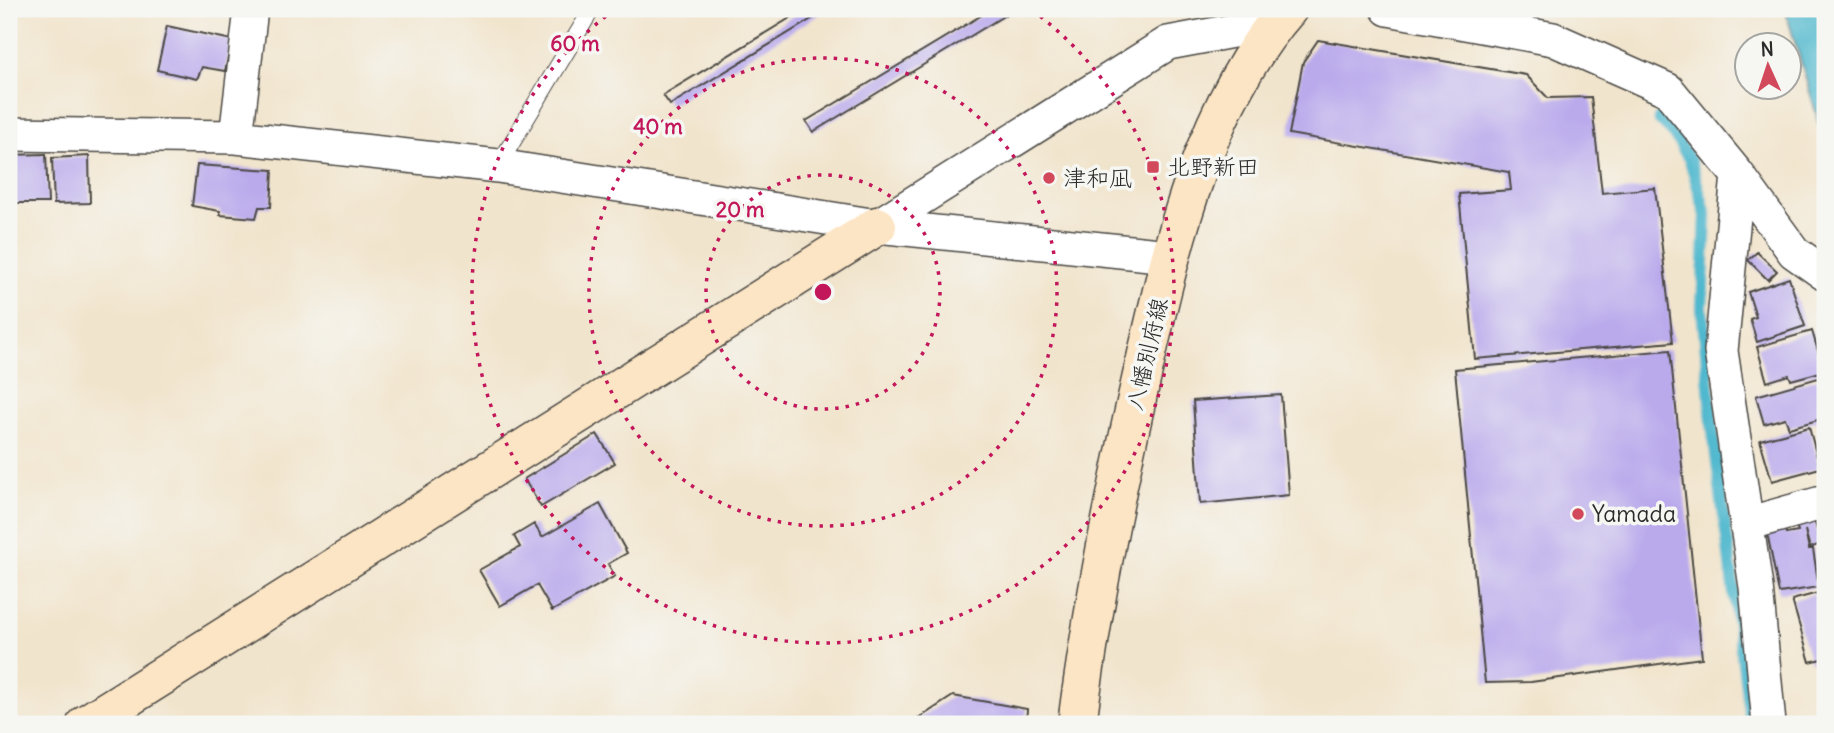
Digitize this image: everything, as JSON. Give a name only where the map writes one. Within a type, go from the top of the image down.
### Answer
[{"type":"street","points":[[236,137],[251,9]]},
{"type":"street","points":[[1388,9],[1553,40],[1668,90],[1738,175],[1794,252],[1825,274]]},
{"type":"street","points":[[86,724],[1168,43],[1282,16]]},
{"type":"street","name":"八幡別府線","points":[[1077,724],[1113,498],[1169,256],[1188,194],[1217,127],[1242,75],[1282,16]]},
{"type":"street","points":[[9,134],[236,137],[498,166],[877,226],[1169,256]]},
{"type":"street","points":[[1738,175],[1721,351],[1747,524],[1769,724]]},
{"type":"street","points":[[1747,524],[1825,502]]},
{"type":"lane","points":[[498,166],[592,9]]},
{"type":"water","points":[[1785,9],[1825,9],[1825,131],[1819,122],[1802,66],[1802,32],[1792,32]]},
{"type":"building","points":[[805,9],[828,9],[670,105],[663,95]]},
{"type":"building","points":[[992,9],[1015,9],[813,132],[806,121]]},
{"type":"building","points":[[167,26],[232,40],[225,71],[202,67],[197,79],[157,70]]},
{"type":"building","points":[[1318,40],[1526,75],[1548,98],[1591,97],[1602,193],[1655,188],[1673,342],[1475,359],[1459,194],[1511,190],[1509,172],[1289,134],[1303,62]]},
{"type":"building","points":[[46,154],[48,203],[9,203],[9,155]]},
{"type":"building","points":[[89,156],[90,203],[54,204],[52,158]]},
{"type":"building","points":[[197,165],[273,170],[271,207],[259,207],[256,218],[220,215],[220,211],[192,206]]},
{"type":"building","points":[[1757,252],[1777,271],[1768,280],[1748,260]]},
{"type":"building","points":[[1789,278],[1805,326],[1757,342],[1750,319],[1756,317],[1748,292]]},
{"type":"building","points":[[1812,331],[1824,371],[1791,380],[1789,375],[1767,382],[1757,347]]},
{"type":"building","name":"Yamada","points":[[1670,350],[1702,658],[1531,682],[1485,683],[1455,369]]},
{"type":"building","points":[[1825,376],[1825,418],[1789,428],[1785,418],[1764,424],[1756,396]]},
{"type":"building","points":[[1281,395],[1289,495],[1200,504],[1193,401]]},
{"type":"building","points":[[1809,427],[1820,468],[1772,481],[1760,440]]},
{"type":"building","points":[[597,434],[615,463],[541,507],[524,479]]},
{"type":"building","points":[[600,504],[627,553],[608,564],[615,576],[552,611],[537,585],[500,606],[479,570],[520,547],[514,536],[534,524],[542,537]]},
{"type":"building","points":[[1825,517],[1825,536],[1819,519]]},
{"type":"building","points":[[1814,519],[1821,544],[1810,548],[1805,530],[1809,549],[1813,549],[1819,587],[1779,593],[1767,532],[1785,528],[1786,534],[1798,532],[1796,524]]},
{"type":"building","points":[[1825,591],[1825,658],[1810,662],[1792,600]]},
{"type":"building","points":[[953,696],[1027,709],[1026,724],[910,724]]},
{"type":"waterway","points":[[1659,119],[1672,132],[1690,160],[1706,215],[1702,308],[1713,432],[1751,724]]},
{"type":"place","name":"北野新田","points":[[1153,167]]},
{"type":"place","name":"津和凪","points":[[1049,178]]},
{"type":"place","name":"Yamada","points":[[1578,514]]}]
